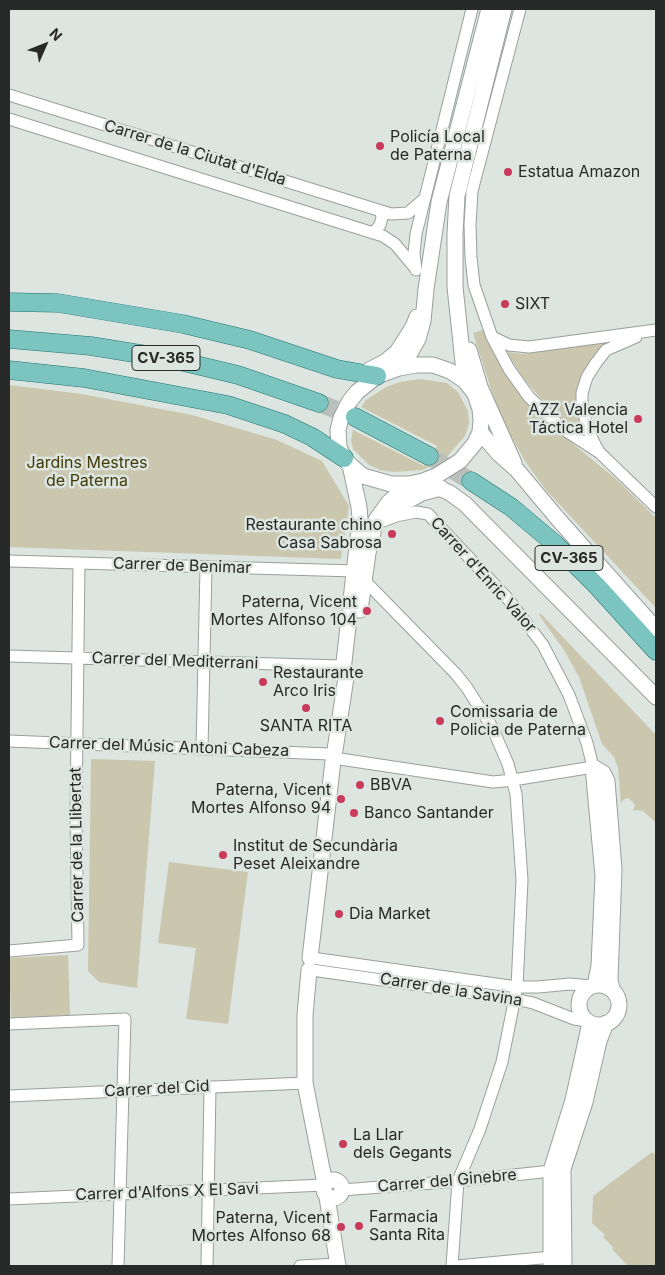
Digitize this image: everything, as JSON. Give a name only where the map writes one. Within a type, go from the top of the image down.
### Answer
[{"type":"main road","points":[[9,302],[58,303],[183,324],[250,340],[338,369],[377,376]]},
{"type":"main road","name":"CV-365","points":[[9,339],[91,346],[171,359],[238,375],[319,402]]},
{"type":"main road","points":[[9,370],[84,378],[228,405],[285,424],[312,437],[347,462]]},
{"type":"main road","points":[[355,417],[429,456]]},
{"type":"main road","name":"CV-365","points":[[471,481],[511,508],[555,544],[656,650]]},
{"type":"street","points":[[358,373],[385,362],[397,352],[413,327],[426,289],[416,269],[414,253],[416,234],[472,9]]},
{"type":"street","points":[[398,368],[418,339],[424,321],[426,289],[439,202],[489,9]]},
{"type":"street","points":[[466,381],[455,287],[457,196],[504,9]]},
{"type":"street","points":[[488,74],[508,9]]},
{"type":"street","points":[[520,9],[472,190],[470,225],[474,285],[492,337],[509,369],[529,397],[563,429],[600,453],[656,506]]},
{"type":"street","name":"Carrer de la Ciutat d'Elda","points":[[9,95],[391,214],[408,212],[423,200]]},
{"type":"street","name":"Carrer de la Ciutat d'Elda","points":[[9,119],[373,232],[395,244],[416,269]]},
{"type":"street","points":[[373,232],[380,225],[382,218],[380,211]]},
{"type":"street","points":[[9,297],[58,303]]},
{"type":"street","points":[[458,312],[480,387],[517,470]]},
{"type":"street","points":[[492,337],[509,345],[529,347],[651,331]]},
{"type":"street","points":[[600,453],[590,435],[582,407],[582,392],[587,378],[606,350],[651,331]]},
{"type":"street","points":[[300,1266],[338,1265],[330,1189],[305,1083],[305,1022],[334,756],[359,576],[359,507],[347,462],[339,447],[338,437],[341,418],[349,402],[357,392],[377,376],[398,368],[416,365],[433,365],[450,370],[466,381],[475,394],[480,409],[480,432],[475,443],[460,461],[436,476],[416,483],[379,514],[359,576]]},
{"type":"street","points":[[480,432],[499,454],[517,470],[656,630]]},
{"type":"street","points":[[347,462],[363,476],[391,484],[416,483],[440,488],[465,504],[656,696]]},
{"type":"street","points":[[376,525],[395,507],[408,499],[440,488]]},
{"type":"street","name":"Carrer d'Enric Valor","points":[[376,525],[396,516],[416,512],[428,514],[508,599],[543,645],[569,695],[587,743],[593,767],[603,876],[599,966],[592,986]]},
{"type":"street","name":"Carrer de Benimar","points":[[9,561],[206,567],[359,576]]},
{"type":"street","name":"Carrer de la Llibertat","points":[[9,951],[78,945],[76,814],[79,563]]},
{"type":"street","points":[[202,749],[206,567]]},
{"type":"street","points":[[359,576],[456,674],[467,688],[492,727],[513,780],[516,802],[522,880],[516,993],[502,1062],[480,1129],[458,1181],[452,1266]]},
{"type":"street","name":"Carrer del Mediterrani","points":[[9,656],[346,666]]},
{"type":"street","name":"Carrer del Músic Antoni Cabeza","points":[[9,741],[334,756],[492,782],[593,767]]},
{"type":"street","name":"Carrer d'Enric Valor","points":[[593,767],[603,773],[607,782],[613,850],[610,980],[612,989]]},
{"type":"street","name":"Carrer de la Savina","points":[[311,964],[516,993],[533,1003],[574,1019],[589,1022]]},
{"type":"street","name":"Carrer de la Savina","points":[[516,993],[538,987],[570,984],[592,986]]},
{"type":"street","points":[[592,986],[607,986],[612,989],[618,999],[616,1016],[606,1023],[595,1024],[583,1017],[579,1006],[582,994],[592,986]]},
{"type":"street","points":[[9,1024],[125,1019],[118,1266]]},
{"type":"street","points":[[457,1266],[551,1262],[557,1170],[589,1022]]},
{"type":"street","points":[[564,1266],[557,1170],[585,1102],[599,1041],[606,1023]]},
{"type":"street","name":"Carrer del Cid","points":[[9,1096],[305,1083]]},
{"type":"street","points":[[207,1266],[210,1190],[210,1087]]},
{"type":"street","name":"Carrer del Ginebre","points":[[330,1189],[458,1181],[557,1170]]},
{"type":"street","name":"Carrer d'Alfons X El Savi","points":[[9,1199],[210,1190],[330,1189]]},
{"type":"green space","points":[[483,330],[493,351],[550,425],[616,479],[656,518],[656,608],[545,489],[525,461],[501,418],[473,333]]},
{"type":"green space","points":[[606,341],[607,344],[591,360],[584,371],[576,401],[582,434],[580,435],[551,410],[523,378],[508,354],[509,352],[523,354]]},
{"type":"green space","points":[[420,379],[447,383],[458,392],[468,411],[469,423],[465,436],[444,460],[422,470],[394,472],[380,470],[369,465],[353,449],[351,440],[353,430],[424,466],[437,446],[361,407],[366,400],[386,387],[400,382]]},
{"type":"green space","name":"Jardins Mestres de Paterna","points":[[9,385],[82,394],[192,415],[277,440],[322,461],[349,506],[341,559],[9,547]]},
{"type":"green space","points":[[540,613],[656,735],[656,823],[643,811],[633,811],[635,805],[628,798],[624,799],[621,803],[618,768],[614,757],[602,744],[579,677],[564,650],[539,615]]},
{"type":"green space","points":[[91,759],[155,761],[137,988],[99,982],[88,971]]},
{"type":"green space","points":[[169,862],[248,872],[228,1024],[186,1019],[196,948],[158,943]]},
{"type":"green space","points":[[68,955],[70,1015],[11,1018],[9,958]]},
{"type":"green space","points":[[652,1152],[656,1155],[656,1266],[628,1266],[603,1237],[605,1235],[592,1223],[593,1196]]},
{"type":"tunnel","points":[[319,403],[355,417]]},
{"type":"tunnel","points":[[429,456],[471,481]]},
{"type":"place","name":"Policía Local de Paterna","points":[[380,146]]},
{"type":"place","name":"Estatua Amazon","points":[[508,172]]},
{"type":"place","name":"SIXT","points":[[505,304]]},
{"type":"place","name":"AZZ Valencia Táctica Hotel","points":[[638,419]]},
{"type":"place","name":"Restaurante chino Casa Sabrosa","points":[[392,534]]},
{"type":"place","name":"Paterna, Vicent Mortes Alfonso 104","points":[[367,611]]},
{"type":"place","name":"Restaurante Arco Iris","points":[[263,682]]},
{"type":"place","name":"SANTA RITA","points":[[306,708]]},
{"type":"place","name":"Comissaria de Policia de Paterna","points":[[440,721]]},
{"type":"place","name":"BBVA","points":[[360,785]]},
{"type":"place","name":"Paterna, Vicent Mortes Alfonso 94","points":[[341,799]]},
{"type":"place","name":"Banco Santander","points":[[354,813]]},
{"type":"place","name":"Institut de Secundària Peset Aleixandre","points":[[223,855]]},
{"type":"place","name":"Dia Market","points":[[339,914]]},
{"type":"place","name":"La Llar dels Gegants","points":[[343,1144]]},
{"type":"place","name":"Farmacia Santa Rita","points":[[359,1226]]},
{"type":"place","name":"Paterna, Vicent Mortes Alfonso 68","points":[[341,1227]]}]
